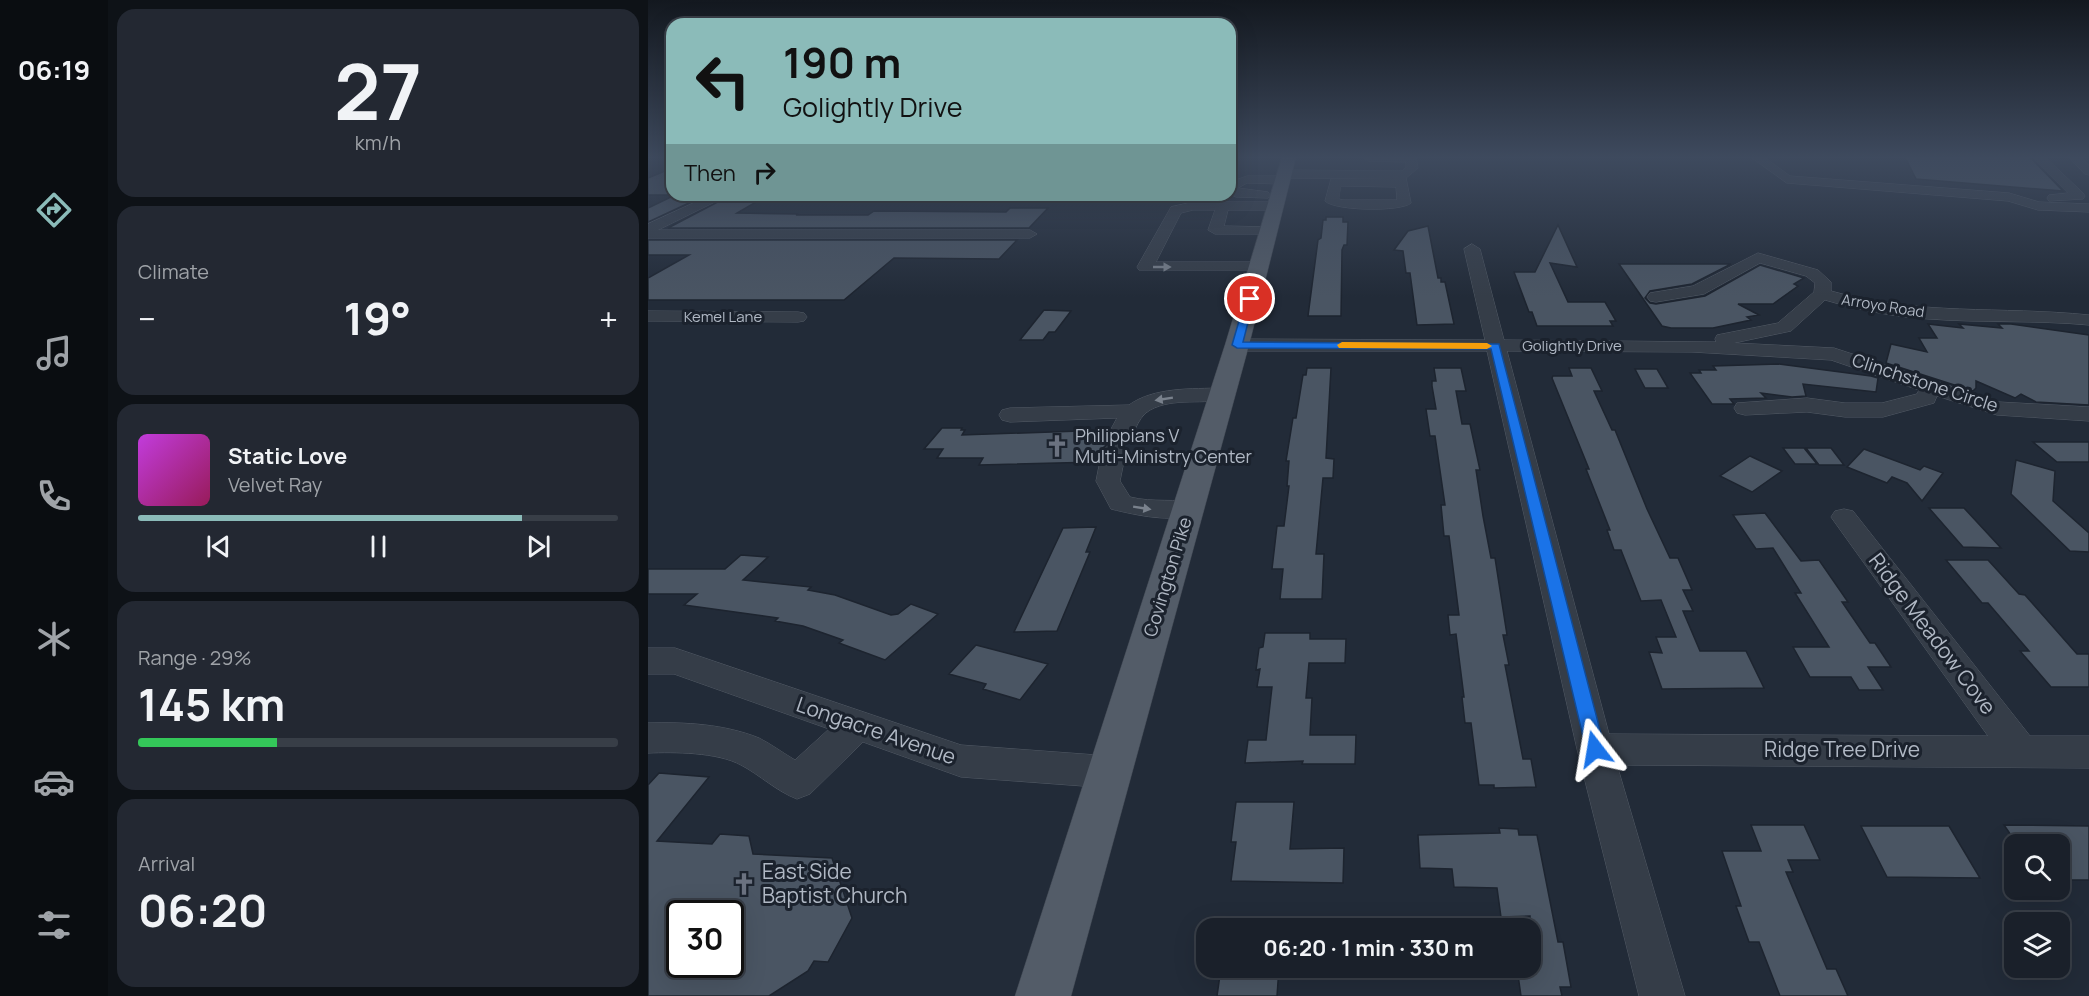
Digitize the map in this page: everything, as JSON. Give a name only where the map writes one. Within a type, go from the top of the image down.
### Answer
[{"type":"main road","name":"Covington Pike","points":[[1043,996],[1237,345],[1275,203]]},
{"type":"street","points":[[648,232],[705,203]]},
{"type":"street","points":[[1230,203],[1224,206],[1192,206],[1176,210],[1145,267],[1258,267]]},
{"type":"street","points":[[1224,206],[1215,230],[1252,203]]},
{"type":"street","points":[[1367,203],[1403,203]]},
{"type":"street","points":[[2029,203],[2038,206],[2089,208]]},
{"type":"street","points":[[648,232],[1030,234]]},
{"type":"street","points":[[1472,249],[1595,749],[1662,996]]},
{"type":"street","points":[[1656,297],[1698,290],[1758,258],[1812,273],[1823,282],[1822,294]]},
{"type":"street","name":"Arroyo Road","points":[[1692,346],[1784,327],[1822,294],[1845,301],[1926,314],[2042,316],[2089,320]]},
{"type":"street","name":"Kemel Lane","points":[[648,316],[798,317]]},
{"type":"street","name":"Clinchstone Circle","points":[[1784,327],[1806,342],[1834,354],[1930,388],[1997,408],[2089,414]]},
{"type":"street","name":"Golightly Drive","points":[[1237,345],[1692,346]]},
{"type":"street","name":"Clinchstone Circle","points":[[1692,346],[1834,354]]},
{"type":"street","points":[[1745,408],[1807,405],[1845,410],[1883,410],[1926,398],[1930,388]]},
{"type":"street","points":[[1010,415],[1134,411],[1150,402],[1222,394]]},
{"type":"street","points":[[1134,411],[1115,445],[1108,468],[1108,481],[1120,503],[1148,510],[1188,509]]},
{"type":"street","name":"Ridge Meadow Cove","points":[[1844,517],[2020,751]]},
{"type":"street","name":"Longacre Avenue","points":[[648,661],[675,661],[961,761],[1110,772]]},
{"type":"street","points":[[648,738],[689,737],[748,750],[797,782],[857,725]]},
{"type":"street","name":"Ridge Tree Drive","points":[[1595,749],[2089,752]]},
{"type":"building","points":[[657,203],[688,203],[648,222],[648,208]]},
{"type":"building","points":[[715,203],[753,203],[737,213],[798,214],[796,215],[868,215],[874,211],[1006,212],[1010,208],[1048,208],[1029,228],[668,228]]},
{"type":"building","points":[[1326,217],[1343,217],[1343,222],[1348,222],[1347,245],[1344,245],[1342,250],[1341,316],[1308,316],[1318,240],[1321,238],[1323,220],[1326,220]]},
{"type":"building","points":[[1558,225],[1577,267],[1550,263],[1568,302],[1605,302],[1616,321],[1610,321],[1613,326],[1537,326],[1532,312],[1529,312],[1514,272],[1535,272]]},
{"type":"building","points":[[1428,226],[1438,278],[1441,278],[1441,282],[1445,282],[1454,324],[1417,325],[1410,273],[1406,273],[1403,251],[1394,250],[1408,231]]},
{"type":"building","points":[[648,240],[1017,240],[999,259],[894,258],[844,300],[648,300],[648,278],[689,255],[648,255]]},
{"type":"building","points":[[1619,264],[1731,264],[1692,284],[1650,291],[1645,298],[1650,303],[1656,304],[1705,296],[1760,265],[1804,278],[1794,284],[1798,286],[1773,304],[1738,304],[1759,315],[1747,317],[1751,320],[1713,328],[1671,328],[1662,326]]},
{"type":"building","points":[[1044,310],[1071,311],[1055,332],[1049,332],[1043,340],[1020,340]]},
{"type":"building","points":[[1928,324],[1963,328],[1959,324],[2002,328],[1998,324],[2011,324],[2089,335],[2089,405],[2036,402],[2021,394],[2015,398],[1976,381],[1976,388],[1973,391],[1886,363],[1891,344],[1927,352],[1919,338],[1937,338]]},
{"type":"building","points":[[1779,364],[1878,378],[1876,392],[1803,384],[1806,396],[1792,397],[1761,393],[1766,398],[1730,399],[1734,404],[1712,404],[1690,373],[1701,373],[1699,370],[1716,370],[1713,366]]},
{"type":"building","points":[[1307,368],[1331,368],[1326,458],[1334,459],[1333,478],[1323,478],[1316,554],[1324,554],[1322,599],[1280,599],[1283,569],[1272,569],[1277,526],[1284,526],[1289,486],[1287,486],[1289,461],[1286,461],[1293,418],[1296,418],[1303,375],[1306,375]]},
{"type":"building","points":[[1434,368],[1461,368],[1466,391],[1456,391],[1462,424],[1470,424],[1480,470],[1476,470],[1483,516],[1491,558],[1495,558],[1507,635],[1503,635],[1509,665],[1505,665],[1523,759],[1531,759],[1536,787],[1494,788],[1494,785],[1479,785],[1471,723],[1465,723],[1456,634],[1450,635],[1448,615],[1459,615],[1449,536],[1444,536],[1441,505],[1445,505],[1435,436],[1430,436],[1426,409],[1436,409],[1432,386],[1432,381],[1436,381]]},
{"type":"building","points":[[1569,368],[1591,368],[1602,391],[1594,391],[1612,430],[1615,430],[1670,558],[1678,558],[1692,590],[1683,590],[1693,611],[1683,611],[1700,651],[1746,651],[1764,688],[1662,689],[1649,652],[1662,653],[1656,637],[1676,637],[1661,600],[1641,601],[1621,550],[1614,550],[1607,530],[1610,530],[1586,469],[1589,469],[1552,378],[1553,376],[1572,376]]},
{"type":"building","points":[[1635,369],[1657,369],[1668,388],[1645,388]]},
{"type":"building","name":"Philippians V Multi-Ministry Center","points":[[942,428],[962,428],[961,430],[965,430],[962,435],[1108,430],[1103,439],[1106,445],[1100,451],[1098,462],[979,465],[983,458],[937,458],[943,449],[924,449]]},
{"type":"building","points":[[2033,442],[2089,442],[2089,462],[2057,462]]},
{"type":"building","points":[[1783,448],[1804,448],[1817,464],[1795,464]]},
{"type":"building","points":[[1806,448],[1831,448],[1844,465],[1819,465]]},
{"type":"building","points":[[1864,449],[1920,470],[1924,466],[1943,473],[1922,501],[1907,483],[1892,477],[1887,483],[1847,467]]},
{"type":"building","points":[[1750,456],[1782,471],[1752,492],[1720,476]]},
{"type":"building","points":[[2016,460],[2055,471],[2053,501],[2089,533],[2089,552],[2070,551],[2011,494]]},
{"type":"building","points":[[1929,508],[1964,508],[2001,548],[1963,547]]},
{"type":"building","points":[[1765,513],[1801,561],[1819,560],[1848,602],[1842,602],[1870,643],[1875,643],[1891,667],[1868,667],[1883,690],[1859,690],[1851,677],[1810,677],[1793,647],[1829,647],[1795,593],[1801,593],[1773,548],[1756,549],[1733,515]]},
{"type":"building","points":[[1096,527],[1086,552],[1090,552],[1057,631],[1014,632],[1063,528]]},
{"type":"building","points":[[741,555],[768,557],[743,580],[811,587],[808,590],[835,595],[891,615],[898,614],[911,604],[938,614],[885,660],[839,643],[843,640],[803,626],[775,621],[778,618],[684,605],[697,594],[648,594],[648,569],[725,569]]},
{"type":"building","points":[[1946,560],[1988,560],[2019,594],[2025,595],[2077,654],[2089,654],[2089,687],[2051,687],[2020,651],[2029,651],[1988,603],[1982,603]]},
{"type":"building","points":[[1265,633],[1310,633],[1310,639],[1346,639],[1345,663],[1309,663],[1306,698],[1312,698],[1310,735],[1356,735],[1355,764],[1302,764],[1303,761],[1245,763],[1248,740],[1266,740],[1272,687],[1257,687],[1260,669],[1256,670],[1259,648],[1263,647]]},
{"type":"building","points":[[976,645],[1048,664],[1020,700],[983,689],[986,684],[949,674]]},
{"type":"building","name":"East Side Baptist Church","points":[[659,773],[709,777],[657,841],[712,844],[720,834],[749,836],[753,854],[832,858],[852,918],[828,962],[814,961],[808,971],[769,996],[648,996],[648,785]]},
{"type":"building","points":[[1236,802],[1294,802],[1290,849],[1344,848],[1343,883],[1231,881],[1236,842],[1231,842]]},
{"type":"building","points":[[1751,825],[1804,825],[1820,860],[1788,860],[1793,872],[1786,872],[1827,969],[1836,969],[1848,996],[1780,996],[1759,942],[1749,942],[1736,906],[1741,906],[1722,851],[1761,851]]},
{"type":"building","points":[[2004,825],[2089,826],[2089,880],[2070,880],[2070,834],[2010,834]]},
{"type":"building","points":[[1861,826],[1949,826],[1980,878],[1887,877]]},
{"type":"building","points":[[1499,828],[1518,829],[1519,835],[1537,835],[1558,942],[1563,942],[1571,987],[1560,987],[1562,996],[1521,996],[1518,978],[1541,978],[1541,918],[1501,917],[1497,888],[1454,887],[1452,869],[1420,868],[1418,835],[1500,833]]},
{"type":"building","points":[[1220,978],[1278,978],[1277,996],[1217,996]]},
{"type":"slow traffic","points":[[1342,345],[1487,346]]},
{"type":"place","name":"Philippians V Multi-Ministry Center","points":[[1057,446]]},
{"type":"place","name":"East Side Baptist Church","points":[[744,884]]},
{"type":"route","points":[[1250,299],[1237,345],[1495,346],[1595,749]]}]
